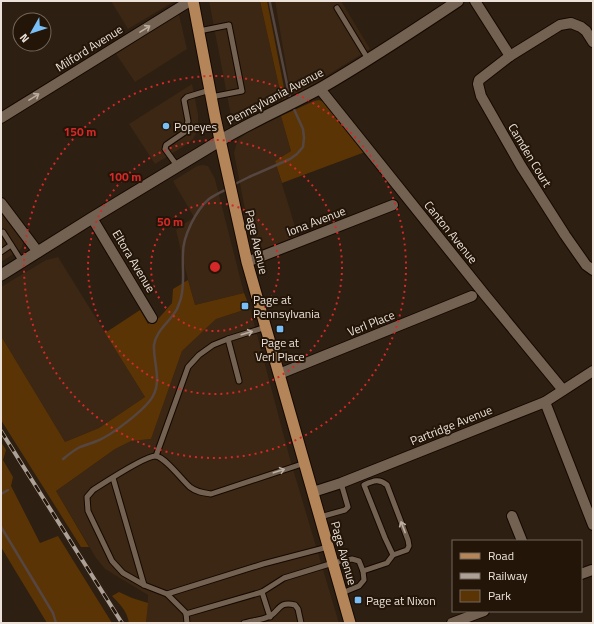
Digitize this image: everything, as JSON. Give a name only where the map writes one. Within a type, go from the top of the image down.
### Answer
[{"type":"main road","name":"Page Avenue","points":[[193,1],[229,182],[247,262],[350,623]]},
{"type":"street","name":"Milford Avenue","points":[[1,118],[190,1]]},
{"type":"street","name":"Pennsylvania Avenue","points":[[1,275],[221,140],[320,88],[369,60],[458,1]]},
{"type":"street","points":[[475,1],[510,56],[560,25],[571,23],[586,31],[593,42]]},
{"type":"street","name":"Camden Court","points":[[510,56],[479,80],[478,84],[481,96],[521,166],[561,229],[586,265],[593,270]]},
{"type":"street","name":"Canton Avenue","points":[[320,88],[563,390]]},
{"type":"street","points":[[1,203],[38,252]]},
{"type":"street","name":"Iona Avenue","points":[[247,262],[393,205]]},
{"type":"street","name":"Eltora Avenue","points":[[92,218],[152,318]]},
{"type":"street","name":"Verl Place","points":[[279,374],[472,296]]},
{"type":"street","name":"Partridge Avenue","points":[[313,492],[341,483],[545,402],[593,371]]},
{"type":"street","points":[[545,402],[593,524]]},
{"type":"street","points":[[512,516],[522,540]]},
{"type":"street","points":[[582,574],[592,570]]},
{"type":"street","points":[[452,623],[481,612]]},
{"type":"lane","points":[[337,8],[369,60]]},
{"type":"lane","points":[[178,167],[165,149],[166,145],[185,132],[188,121],[184,100],[187,97],[242,90],[229,25],[199,31]]},
{"type":"lane","points":[[1,233],[3,232],[22,262]]},
{"type":"lane","points":[[1,251],[11,245]]},
{"type":"lane","points":[[156,456],[188,367],[199,355],[213,345],[266,327]]},
{"type":"lane","points":[[228,339],[239,380]]},
{"type":"lane","points":[[187,623],[186,614],[167,594],[144,585],[123,573],[112,561],[88,511],[87,497],[93,490],[146,458],[156,456],[165,462],[191,487],[200,492],[210,494],[305,463]]},
{"type":"lane","points":[[360,475],[393,555]]},
{"type":"lane","points":[[113,478],[144,585]]},
{"type":"lane","points":[[363,571],[387,563],[393,555],[407,550],[409,546],[387,484],[383,481],[377,480],[364,485]]},
{"type":"lane","points":[[320,517],[345,510],[348,507],[341,483]]},
{"type":"lane","points":[[167,594],[263,564],[328,547]]},
{"type":"lane","points":[[186,614],[262,592],[284,578],[333,563],[352,559],[359,561],[363,571],[364,580],[359,586],[342,593]]},
{"type":"lane","points":[[262,592],[270,617]]},
{"type":"lane","points":[[244,623],[270,617],[280,606],[290,604],[295,605],[298,609],[301,623]]},
{"type":"shaded area","points":[[111,1],[175,1],[128,29]]},
{"type":"shaded area","points":[[209,1],[260,1],[282,100],[239,120],[235,120],[231,116]]},
{"type":"shaded area","points":[[275,1],[341,1],[370,49],[315,83],[291,95]]},
{"type":"shaded area","points":[[176,15],[179,15],[187,49],[135,82],[116,54]]},
{"type":"shaded area","points":[[192,84],[198,114],[198,130],[193,139],[186,145],[155,164],[129,124]]},
{"type":"shaded area","points":[[281,116],[291,151],[275,161],[298,236],[262,250],[254,247],[251,241],[234,153],[239,139],[247,133]]},
{"type":"shaded area","points":[[197,166],[208,166],[215,179],[244,293],[195,305],[176,230],[194,217],[173,181]]},
{"type":"shaded area","points":[[1,213],[23,243],[20,250],[1,262]]},
{"type":"shaded area","points":[[58,257],[145,397],[99,428],[65,442],[1,336],[1,287],[46,260]]},
{"type":"shaded area","points":[[250,308],[290,459],[339,623],[146,623],[148,595],[105,569],[96,558],[56,491],[115,449],[131,441],[151,439],[182,351],[216,319]]},
{"type":"green space","points":[[260,1],[267,1],[286,98],[282,100]]},
{"type":"green space","points":[[319,100],[324,102],[365,152],[282,183],[275,161],[291,151],[281,116]]},
{"type":"green space","points":[[188,280],[195,305],[244,293],[250,308],[216,319],[182,351],[151,439],[131,441],[115,449],[56,491],[89,547],[81,547],[1,420],[1,336],[65,442],[99,428],[145,397],[105,333],[140,310],[148,324],[159,318],[172,303],[173,289]]},
{"type":"green space","points":[[1,442],[6,450],[3,460],[13,477],[11,486],[40,543],[58,536],[112,623],[47,623],[1,547]]},
{"type":"green space","points":[[119,592],[148,603],[146,623],[129,623],[125,611],[112,596]]},
{"type":"waterway","points":[[270,1],[291,100]]},
{"type":"waterway","points":[[233,185],[290,159],[303,147],[303,129],[293,107]]},
{"type":"waterway","points":[[63,459],[78,448],[97,441],[119,428],[143,408],[153,396],[157,384],[154,351],[155,340],[160,330],[174,314],[181,299],[185,239],[195,216],[204,204],[213,196],[227,189]]},
{"type":"waterway","points":[[1,494],[8,490]]},
{"type":"waterway","points":[[1,527],[53,613],[56,623]]},
{"type":"railway","points":[[1,431],[122,623]]},
{"type":"place","name":"Popeyes","points":[[166,126]]},
{"type":"place","name":"Page at Pennsylvania","points":[[245,306]]},
{"type":"place","name":"Page at Verl Place","points":[[280,329]]},
{"type":"place","name":"Page at Nixon","points":[[358,600]]}]
